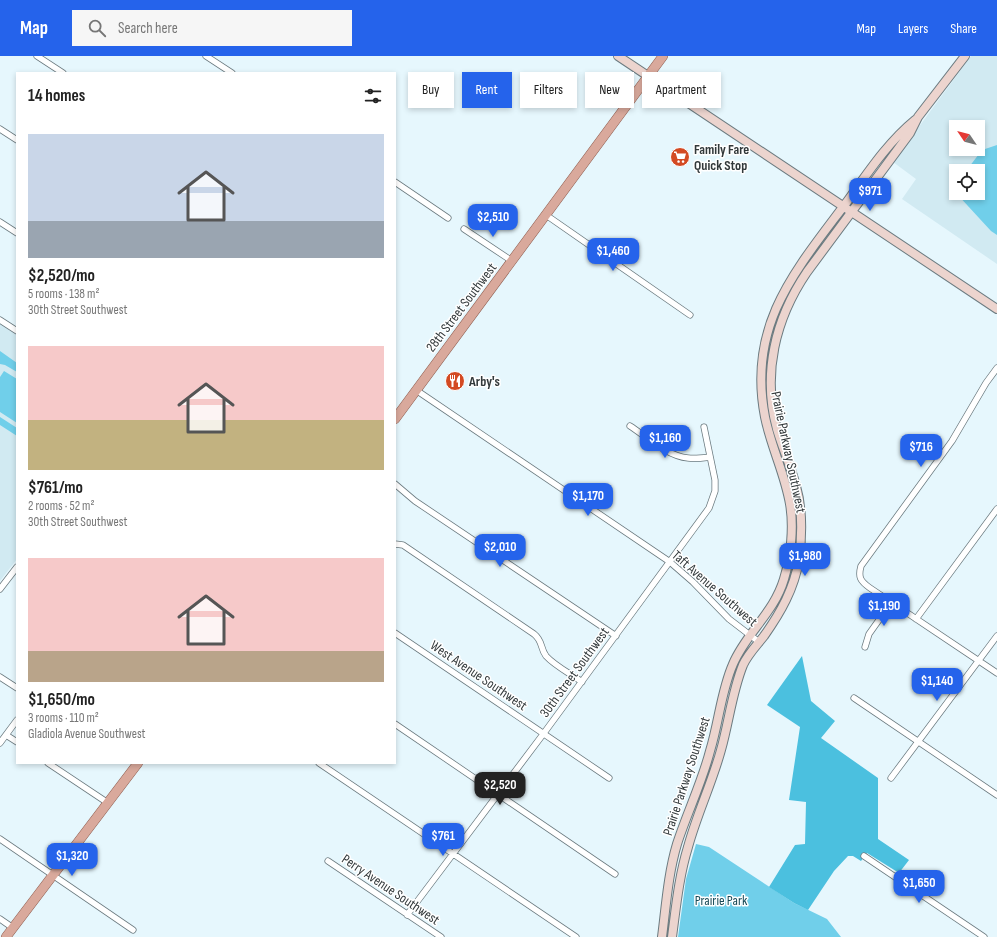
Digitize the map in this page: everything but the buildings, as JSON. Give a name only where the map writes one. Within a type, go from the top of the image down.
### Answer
[{"type":"main road","name":"28th Street Southwest","points":[[651,72],[663,56]]},
{"type":"main road","name":"28th Street Southwest","points":[[396,418],[642,84]]},
{"type":"main road","points":[[6,937],[137,764]]},
{"type":"street","points":[[37,56],[61,72]]},
{"type":"street","points":[[206,56],[230,72]]},
{"type":"street","points":[[618,56],[642,72]]},
{"type":"street","name":"Prairie Parkway Southwest","points":[[672,937],[680,883],[688,845],[721,750],[744,662],[780,614],[789,596],[798,560],[801,537],[800,500],[778,432],[771,398],[772,357],[780,322],[792,296],[807,272],[910,132],[918,117],[965,56]]},
{"type":"street","points":[[696,108],[997,309]]},
{"type":"street","name":"Prairie Parkway Southwest","points":[[662,937],[671,869],[678,844],[710,754],[733,663],[767,614],[779,592],[788,564],[791,537],[791,506],[769,434],[761,382],[764,344],[768,329],[781,296],[794,272],[883,154],[905,128],[918,117]]},
{"type":"street","points":[[0,129],[16,139]]},
{"type":"street","points":[[396,183],[448,218]]},
{"type":"street","points":[[546,215],[690,315]]},
{"type":"street","points":[[0,222],[16,232]]},
{"type":"street","points":[[464,229],[512,261]]},
{"type":"street","points":[[0,320],[16,330]]},
{"type":"street","points":[[997,368],[986,383],[957,434],[861,566],[859,573],[859,578],[863,583],[997,673]]},
{"type":"street","name":"Taft Avenue Southwest","points":[[416,390],[670,562],[693,582],[729,619],[759,642]]},
{"type":"street","points":[[630,426],[669,452],[679,456],[695,459],[710,457]]},
{"type":"street","name":"30th Street Southwest","points":[[407,915],[544,734],[701,520],[712,501],[715,491],[715,480],[704,427]]},
{"type":"street","points":[[396,485],[415,501],[616,636]]},
{"type":"street","points":[[916,619],[997,509]]},
{"type":"street","points":[[791,537],[801,537]]},
{"type":"street","points":[[396,544],[402,545],[534,634],[539,638],[546,656],[582,682]]},
{"type":"street","points":[[0,589],[16,568]]},
{"type":"street","points":[[865,647],[869,634],[892,603]]},
{"type":"street","name":"West Avenue Southwest","points":[[396,634],[609,778]]},
{"type":"street","points":[[891,778],[997,636]]},
{"type":"street","points":[[0,676],[16,687]]},
{"type":"street","points":[[854,698],[997,795]]},
{"type":"street","points":[[0,743],[16,721]]},
{"type":"street","points":[[396,725],[615,874]]},
{"type":"street","points":[[6,735],[16,741]]},
{"type":"street","points":[[50,764],[108,803]]},
{"type":"street","points":[[320,764],[576,937]]},
{"type":"street","points":[[0,839],[133,930]]},
{"type":"street","points":[[864,856],[984,937]]},
{"type":"street","name":"Perry Avenue Southwest","points":[[328,861],[441,937]]},
{"type":"street","points":[[0,919],[13,928]]},
{"type":"shaded area","points":[[971,56],[997,56],[997,264],[902,199],[916,179],[893,162]]},
{"type":"shaded area","points":[[0,324],[16,334],[16,560],[0,581]]},
{"type":"shaded area","points":[[802,656],[811,701],[835,721],[821,738],[878,778],[878,839],[909,860],[899,873],[867,853],[861,861],[853,856],[848,856],[834,871],[808,910],[769,887],[795,845],[805,844],[806,802],[789,800],[800,727],[767,705]]},
{"type":"green space","points":[[997,145],[997,235],[991,231],[962,200],[985,200],[985,164],[971,164],[977,156],[985,156],[985,149]]},
{"type":"green space","points":[[0,351],[16,362],[16,371],[5,365],[0,364]]},
{"type":"green space","points":[[4,371],[16,378],[16,422],[0,412],[0,377]]},
{"type":"green space","points":[[0,417],[16,427],[16,435],[0,425]]},
{"type":"green space","name":"Prairie Park","points":[[696,844],[709,847],[794,903],[827,919],[841,937],[678,937],[686,879]]},
{"type":"place","name":"Family Fare Quick Stop","points":[[680,157]]},
{"type":"place","name":"Arby's","points":[[455,381]]}]
